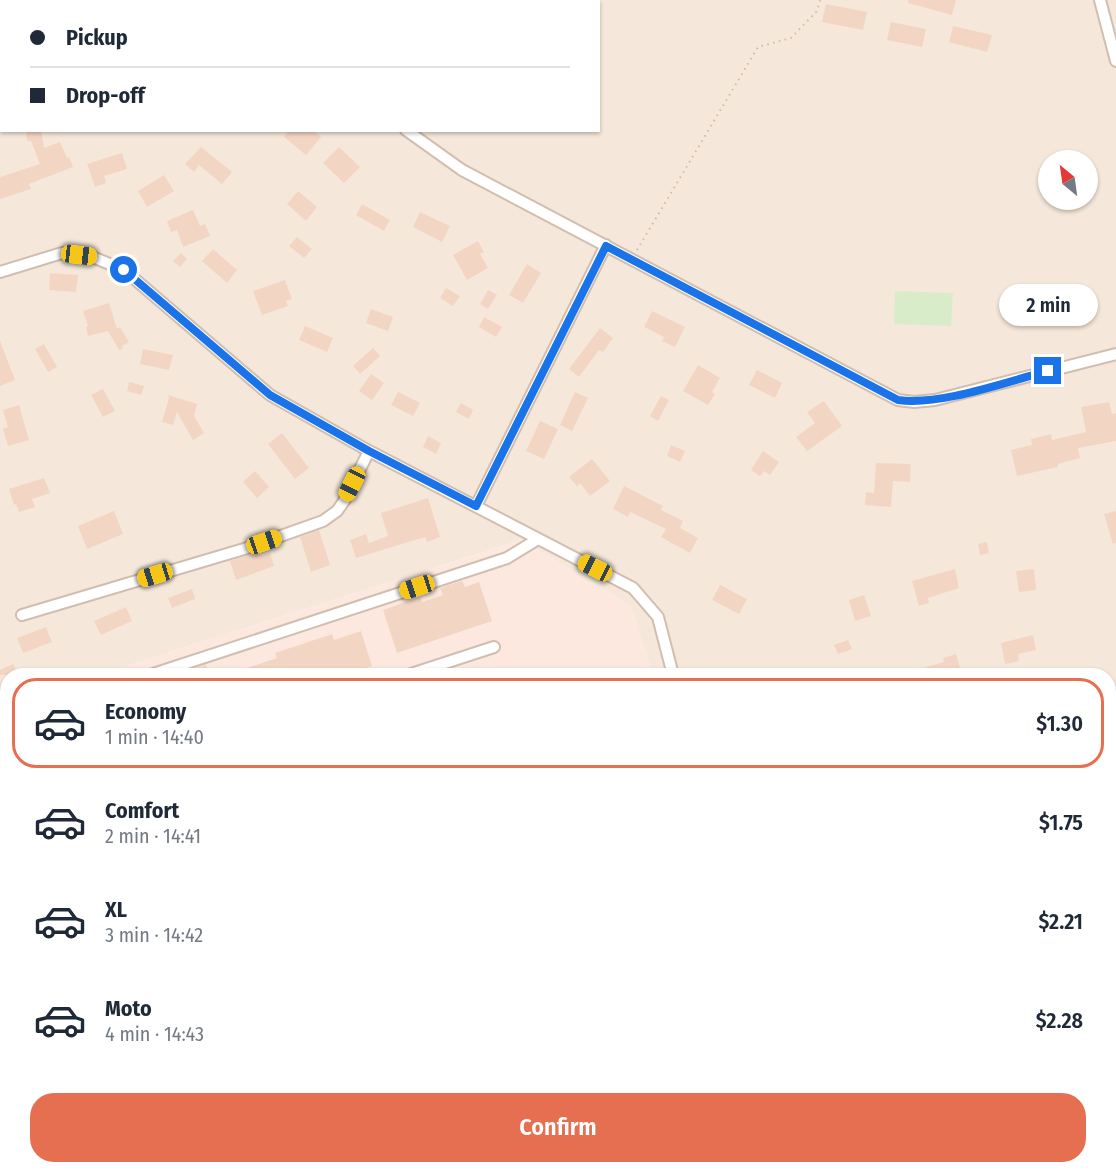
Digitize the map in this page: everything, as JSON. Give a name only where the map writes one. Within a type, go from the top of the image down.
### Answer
[{"type":"street","points":[[1100,0],[1116,61]]},
{"type":"street","points":[[413,133],[462,170],[898,400],[914,402],[935,400],[1116,354]]},
{"type":"street","points":[[476,506],[606,246]]},
{"type":"street","points":[[0,272],[62,253],[96,258],[124,270],[270,395],[369,451],[633,588],[658,617],[671,668]]},
{"type":"street","points":[[22,615],[244,549],[323,521],[337,511],[344,501],[369,451]]},
{"type":"street","points":[[171,668],[507,558],[538,539]]},
{"type":"street","points":[[430,668],[494,647]]},
{"type":"path","points":[[631,260],[758,47],[791,38],[817,11],[820,0]]},
{"type":"shaded area","points":[[600,0],[1116,0],[1116,668],[651,668],[630,605],[521,540],[120,668],[0,668],[0,132],[600,132]]},
{"type":"shaded area","points":[[521,540],[630,605],[651,668],[120,668]]},
{"type":"green space","points":[[895,291],[953,293],[951,326],[894,324]]},
{"type":"building","points":[[908,0],[956,0],[952,15],[908,3]]},
{"type":"building","points":[[826,4],[867,12],[863,30],[822,22]]},
{"type":"building","points":[[891,22],[926,29],[922,47],[887,40]]},
{"type":"building","points":[[953,26],[992,35],[987,52],[949,42]]},
{"type":"building","points":[[26,132],[41,132],[44,148],[60,142],[73,167],[29,184],[31,189],[0,199],[0,177],[40,164],[31,141],[27,141]]},
{"type":"building","points":[[288,132],[315,132],[321,137],[306,155],[284,137]]},
{"type":"building","points":[[201,147],[232,172],[222,184],[199,165],[194,172],[185,164]]},
{"type":"building","points":[[339,147],[360,167],[344,183],[323,163]]},
{"type":"building","points":[[122,153],[127,169],[104,176],[106,183],[95,187],[87,164]]},
{"type":"building","points":[[164,175],[174,191],[147,207],[138,191]]},
{"type":"building","points":[[298,191],[317,207],[306,221],[287,204]]},
{"type":"building","points":[[362,204],[390,220],[384,231],[356,215]]},
{"type":"building","points":[[193,210],[200,226],[205,224],[210,236],[183,247],[177,230],[171,232],[167,221]]},
{"type":"building","points":[[420,212],[450,226],[442,242],[413,227]]},
{"type":"building","points":[[297,237],[312,249],[304,258],[289,246]]},
{"type":"building","points":[[478,241],[484,252],[480,254],[488,268],[467,280],[453,255]]},
{"type":"building","points":[[213,249],[237,270],[227,283],[202,261]]},
{"type":"building","points":[[181,253],[187,259],[180,267],[173,261]]},
{"type":"building","points":[[527,264],[541,273],[523,303],[509,295]]},
{"type":"building","points":[[50,273],[78,275],[76,292],[49,290]]},
{"type":"building","points":[[285,280],[292,299],[286,301],[288,306],[262,315],[253,291]]},
{"type":"building","points":[[446,288],[460,296],[453,306],[440,298]]},
{"type":"building","points":[[488,290],[497,295],[488,309],[480,304]]},
{"type":"building","points":[[109,303],[117,329],[120,327],[129,342],[122,346],[123,349],[119,350],[108,331],[88,336],[86,327],[88,326],[83,311]]},
{"type":"building","points":[[371,309],[393,317],[388,331],[366,323]]},
{"type":"building","points":[[652,311],[685,327],[675,347],[662,341],[664,337],[644,327]]},
{"type":"building","points":[[484,317],[502,327],[496,337],[479,327]]},
{"type":"building","points":[[305,326],[333,338],[327,352],[299,340]]},
{"type":"building","points":[[600,328],[613,338],[603,352],[599,350],[579,377],[569,369]]},
{"type":"building","points":[[0,341],[15,380],[0,386]]},
{"type":"building","points":[[44,344],[57,367],[48,372],[35,349]]},
{"type":"building","points":[[373,348],[380,356],[360,374],[353,366]]},
{"type":"building","points":[[143,349],[173,355],[169,370],[140,364]]},
{"type":"building","points":[[698,365],[720,378],[712,392],[715,394],[708,405],[683,391]]},
{"type":"building","points":[[757,370],[782,383],[775,398],[749,385]]},
{"type":"building","points":[[371,374],[384,383],[372,400],[359,391]]},
{"type":"building","points":[[129,382],[144,386],[141,395],[127,391]]},
{"type":"building","points":[[103,389],[115,411],[103,417],[91,395]]},
{"type":"building","points":[[398,392],[420,403],[413,416],[391,405]]},
{"type":"building","points":[[575,392],[588,398],[572,431],[560,425]]},
{"type":"building","points":[[168,395],[197,404],[194,416],[204,433],[193,440],[177,412],[173,425],[162,422]]},
{"type":"building","points":[[661,396],[669,400],[658,421],[650,416]]},
{"type":"building","points":[[824,401],[842,426],[807,451],[796,437],[815,423],[807,412]]},
{"type":"building","points":[[1109,402],[1112,414],[1116,413],[1116,441],[1078,448],[1080,458],[1058,464],[1058,467],[1017,476],[1011,450],[1032,445],[1031,439],[1051,434],[1052,440],[1086,432],[1081,407]]},
{"type":"building","points":[[461,403],[473,410],[469,419],[456,412]]},
{"type":"building","points":[[19,405],[29,440],[8,446],[3,429],[8,427],[3,410]]},
{"type":"building","points":[[540,421],[558,429],[544,459],[526,451]]},
{"type":"building","points":[[282,433],[309,468],[295,479],[268,444]]},
{"type":"building","points":[[428,436],[441,443],[436,454],[423,447]]},
{"type":"building","points":[[671,445],[685,451],[680,462],[667,456]]},
{"type":"building","points":[[763,451],[779,462],[770,475],[764,471],[760,476],[751,470]]},
{"type":"building","points":[[592,459],[610,481],[590,496],[580,483],[577,486],[569,477]]},
{"type":"building","points":[[876,463],[911,464],[910,482],[893,481],[891,507],[865,505],[866,492],[874,493]]},
{"type":"building","points":[[255,471],[269,487],[257,498],[243,482]]},
{"type":"building","points":[[44,478],[50,493],[32,499],[35,507],[19,512],[9,489]]},
{"type":"building","points":[[624,486],[663,506],[661,510],[683,521],[680,528],[698,538],[690,553],[661,537],[666,529],[630,512],[628,517],[613,509]]},
{"type":"building","points":[[428,498],[440,537],[427,542],[425,537],[356,558],[350,540],[366,534],[369,543],[388,536],[381,513]]},
{"type":"building","points":[[114,511],[123,534],[87,549],[78,526]]},
{"type":"building","points":[[1116,511],[1116,543],[1113,544],[1104,514]]},
{"type":"building","points":[[319,530],[330,565],[311,572],[300,537]]},
{"type":"building","points":[[987,542],[989,553],[980,555],[978,544]]},
{"type":"building","points":[[258,552],[260,556],[270,553],[274,566],[236,580],[230,561]]},
{"type":"building","points":[[955,569],[959,588],[928,598],[929,603],[919,606],[912,581]]},
{"type":"building","points":[[1034,569],[1036,590],[1019,592],[1016,571]]},
{"type":"building","points":[[462,581],[465,587],[479,582],[492,621],[397,653],[383,610],[420,597],[422,602],[443,595],[440,588]]},
{"type":"building","points":[[720,585],[747,599],[739,614],[712,600]]},
{"type":"building","points":[[192,589],[195,599],[172,608],[168,598]]},
{"type":"building","points":[[864,595],[871,616],[855,621],[849,600]]},
{"type":"building","points":[[126,607],[132,621],[101,635],[94,621]]},
{"type":"building","points":[[46,627],[52,642],[23,653],[17,638]]},
{"type":"building","points":[[361,631],[372,666],[366,668],[247,668],[277,658],[275,653],[332,634],[334,640]]},
{"type":"building","points":[[1033,635],[1036,650],[1018,654],[1019,661],[1005,664],[1001,643]]},
{"type":"building","points":[[848,640],[852,649],[838,654],[834,645]]},
{"type":"building","points":[[956,654],[960,668],[923,668],[944,662],[943,658]]},
{"type":"route","points":[[124,270],[270,395],[369,451],[476,506],[606,246],[898,400],[914,402],[935,400],[1048,371]]}]
